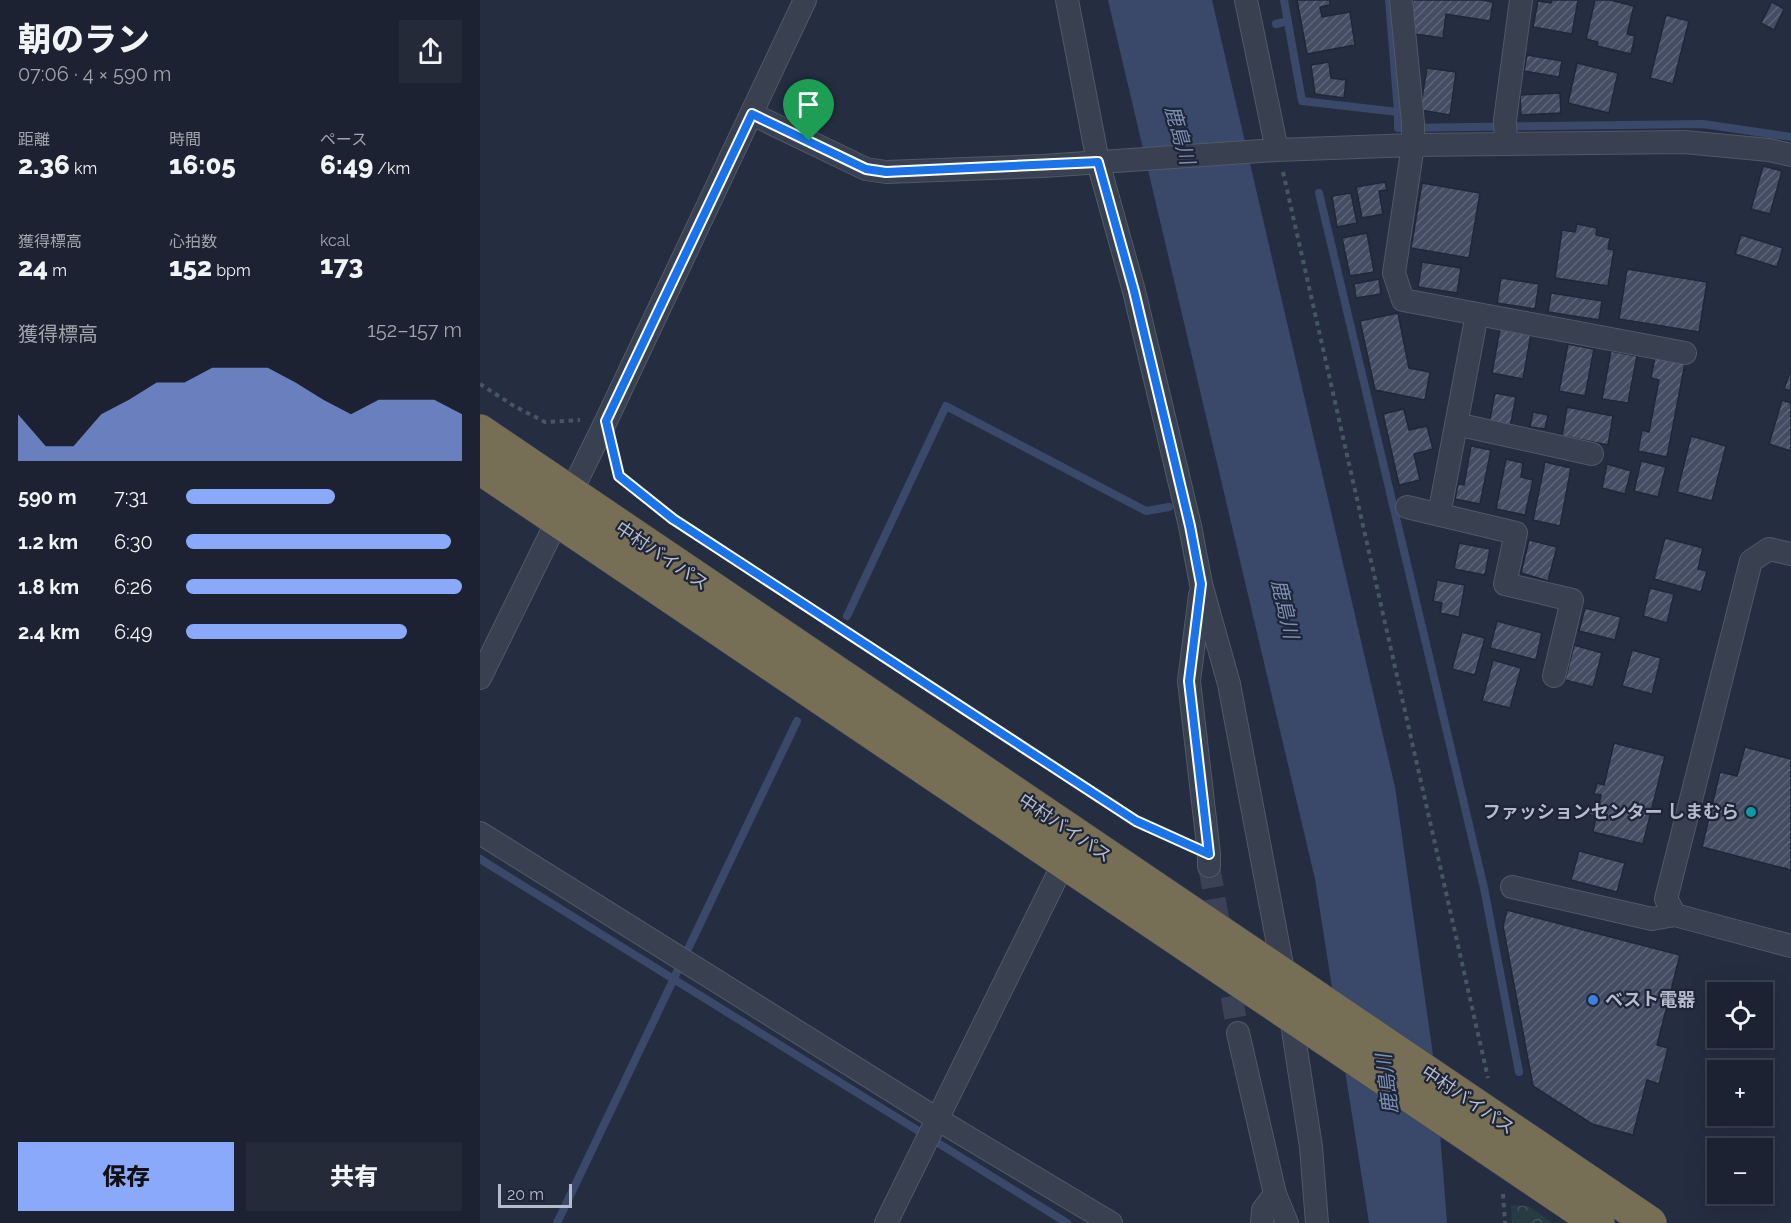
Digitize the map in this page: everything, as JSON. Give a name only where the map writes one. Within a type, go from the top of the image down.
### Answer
[{"type":"highway","name":"中村バイパス","points":[[480,431],[563,507],[1064,862],[1598,1223]]},
{"type":"highway","name":"中村バイパス","points":[[480,468],[563,507],[1284,976],[1650,1223]]},
{"type":"street","points":[[480,678],[606,421],[805,0]]},
{"type":"street","points":[[1067,0],[1098,162],[1134,291],[1190,526],[1201,584],[1229,684],[1284,976]]},
{"type":"street","points":[[1246,0],[1277,150]]},
{"type":"street","points":[[1401,0],[1413,134],[1394,273],[1403,300],[1684,353]]},
{"type":"street","points":[[1506,144],[1505,120],[1521,0]]},
{"type":"street","points":[[752,114],[866,169],[886,172],[1098,162],[1277,150],[1413,134],[1506,144],[1684,142],[1769,150],[1791,155]]},
{"type":"street","points":[[1440,515],[1477,314]]},
{"type":"street","points":[[1456,424],[1592,454]]},
{"type":"street","points":[[1407,507],[1516,533],[1505,584],[1572,600],[1554,676]]},
{"type":"street","points":[[1675,915],[1666,899],[1751,561],[1769,549],[1791,554]]},
{"type":"street","points":[[1201,584],[1189,681],[1209,860]]},
{"type":"street","points":[[480,833],[697,971],[1111,1223]]},
{"type":"street","points":[[886,1223],[1064,862]]},
{"type":"street","points":[[1512,888],[1652,919],[1675,915],[1791,946]]},
{"type":"street","points":[[1291,1017],[1311,1147],[1317,1223]]},
{"type":"street","points":[[1238,1033],[1275,1194],[1287,1223]]},
{"type":"street","points":[[1262,1223],[1263,1210],[1275,1194]]},
{"type":"path","points":[[1277,150],[1456,934],[1489,1082],[1494,1117]]},
{"type":"path","points":[[480,384],[514,406],[545,422],[590,418],[606,421],[619,476],[673,519],[1136,821],[1209,860]]},
{"type":"green space","points":[[1511,1205],[1528,1206],[1553,1223],[1512,1223]]},
{"type":"water","name":"鹿島川","points":[[1108,0],[1212,0],[1395,787],[1435,1069],[1447,1223],[1369,1223],[1315,879]]},
{"type":"building","points":[[1297,0],[1330,0],[1330,5],[1320,7],[1322,17],[1350,12],[1355,45],[1307,54]]},
{"type":"building","points":[[1413,0],[1493,2],[1490,21],[1446,14],[1443,38],[1408,33]]},
{"type":"building","points":[[1552,0],[1578,0],[1572,34],[1533,27],[1538,1],[1551,3]]},
{"type":"building","points":[[1595,0],[1610,0],[1634,6],[1627,34],[1635,36],[1631,54],[1597,46],[1598,42],[1586,39]]},
{"type":"building","points":[[1772,2],[1784,9],[1774,30],[1761,23]]},
{"type":"building","points":[[1666,15],[1689,21],[1673,84],[1650,78]]},
{"type":"building","points":[[1527,55],[1562,61],[1559,77],[1524,71]]},
{"type":"building","points":[[1329,62],[1331,78],[1346,80],[1344,98],[1315,94],[1311,65]]},
{"type":"building","points":[[1577,63],[1618,73],[1609,113],[1568,103]]},
{"type":"building","points":[[1427,68],[1456,72],[1450,115],[1420,110]]},
{"type":"building","points":[[1560,93],[1561,113],[1521,115],[1520,95]]},
{"type":"building","points":[[1763,166],[1782,171],[1770,214],[1751,209]]},
{"type":"building","points":[[1385,182],[1387,190],[1379,191],[1383,214],[1362,218],[1356,187]]},
{"type":"building","points":[[1422,183],[1480,193],[1469,258],[1411,248]]},
{"type":"building","points":[[1351,193],[1357,223],[1337,227],[1332,196]]},
{"type":"building","points":[[1577,224],[1597,228],[1596,235],[1610,238],[1608,249],[1614,250],[1608,286],[1555,278],[1562,230],[1575,232]]},
{"type":"building","points":[[1367,233],[1374,272],[1350,276],[1342,238]]},
{"type":"building","points":[[1741,235],[1783,248],[1777,267],[1735,254]]},
{"type":"building","points":[[1422,262],[1461,268],[1457,293],[1418,287]]},
{"type":"building","points":[[1627,269],[1707,282],[1699,332],[1619,319]]},
{"type":"building","points":[[1501,278],[1539,284],[1535,309],[1497,303]]},
{"type":"building","points":[[1379,279],[1381,294],[1356,298],[1354,284]]},
{"type":"building","points":[[1551,293],[1602,301],[1599,320],[1548,312]]},
{"type":"building","points":[[1398,313],[1409,368],[1430,372],[1425,400],[1375,390],[1360,321]]},
{"type":"building","points":[[1500,329],[1531,334],[1523,379],[1492,373]]},
{"type":"building","points":[[1568,344],[1594,349],[1585,396],[1559,391]]},
{"type":"building","points":[[1611,351],[1637,356],[1628,403],[1602,399]]},
{"type":"building","points":[[1655,357],[1685,363],[1667,457],[1638,451],[1642,430],[1649,432],[1659,380],[1651,378]]},
{"type":"building","points":[[1791,369],[1791,391],[1784,389]]},
{"type":"building","points":[[1495,393],[1516,397],[1510,428],[1489,424]]},
{"type":"building","points":[[1782,400],[1791,403],[1791,451],[1769,444]]},
{"type":"building","points":[[1567,407],[1613,416],[1608,445],[1562,436]]},
{"type":"building","points":[[1404,409],[1409,430],[1427,426],[1433,449],[1414,454],[1420,480],[1399,485],[1383,414]]},
{"type":"building","points":[[1533,412],[1548,415],[1545,429],[1530,427]]},
{"type":"building","points":[[1691,436],[1726,446],[1712,501],[1677,492]]},
{"type":"building","points":[[1471,446],[1491,450],[1480,504],[1455,499],[1458,484],[1464,485]]},
{"type":"building","points":[[1506,459],[1523,463],[1521,477],[1533,480],[1525,515],[1496,509]]},
{"type":"building","points":[[1641,461],[1666,467],[1658,497],[1634,491]]},
{"type":"building","points":[[1545,462],[1571,468],[1560,526],[1533,520]]},
{"type":"building","points":[[1607,464],[1631,471],[1625,494],[1602,488]]},
{"type":"building","points":[[1665,538],[1703,548],[1698,569],[1707,571],[1701,592],[1654,579]]},
{"type":"building","points":[[1529,540],[1557,547],[1548,581],[1521,573]]},
{"type":"building","points":[[1459,543],[1490,549],[1485,575],[1454,569]]},
{"type":"building","points":[[1437,580],[1465,585],[1459,617],[1440,613],[1442,603],[1433,601]]},
{"type":"building","points":[[1650,588],[1674,594],[1667,623],[1643,616]]},
{"type":"building","points":[[1585,608],[1621,617],[1615,640],[1579,631]]},
{"type":"building","points":[[1497,621],[1542,633],[1536,660],[1490,648]]},
{"type":"building","points":[[1462,632],[1485,638],[1475,675],[1452,669]]},
{"type":"building","points":[[1574,645],[1602,653],[1593,687],[1565,680]]},
{"type":"building","points":[[1632,650],[1661,658],[1652,694],[1622,686]]},
{"type":"building","points":[[1493,660],[1521,668],[1510,708],[1482,701]]},
{"type":"building","points":[[1614,743],[1665,756],[1643,844],[1593,832],[1596,816],[1587,814],[1589,807],[1598,809],[1601,795],[1594,794],[1597,783],[1604,785]]},
{"type":"building","name":"ファッションセンター しまむら","points":[[1745,747],[1791,759],[1791,870],[1702,847],[1720,772],[1737,776]]},
{"type":"building","points":[[1579,851],[1625,863],[1617,892],[1571,880]]},
{"type":"building","name":"ベスト電器","points":[[1507,910],[1680,955],[1657,1045],[1668,1048],[1659,1084],[1647,1080],[1633,1135],[1592,1124],[1533,1086],[1503,926]]},
{"type":"waterway","points":[[1284,0],[1302,101],[1398,112],[1398,128],[1703,124],[1791,137]]},
{"type":"waterway","points":[[1389,0],[1398,112]]},
{"type":"waterway","points":[[1276,24],[1288,21]]},
{"type":"waterway","points":[[1319,193],[1484,888],[1519,1072]]},
{"type":"waterway","points":[[847,616],[946,406],[1146,511],[1169,507]]},
{"type":"waterway","points":[[557,1223],[797,721]]},
{"type":"waterway","points":[[480,859],[1067,1223]]},
{"type":"tunnel","points":[[1209,866],[1238,1033]]},
{"type":"place","name":"ファッションセンター しまむら","points":[[1751,812]]},
{"type":"place","name":"ベスト電器","points":[[1593,1000]]},
{"type":"route","points":[[752,114],[809,141],[866,169],[886,172],[1098,162],[1134,291],[1190,526],[1201,584],[1189,681],[1209,854],[1136,821],[673,519],[619,476],[606,421],[752,114]]}]
